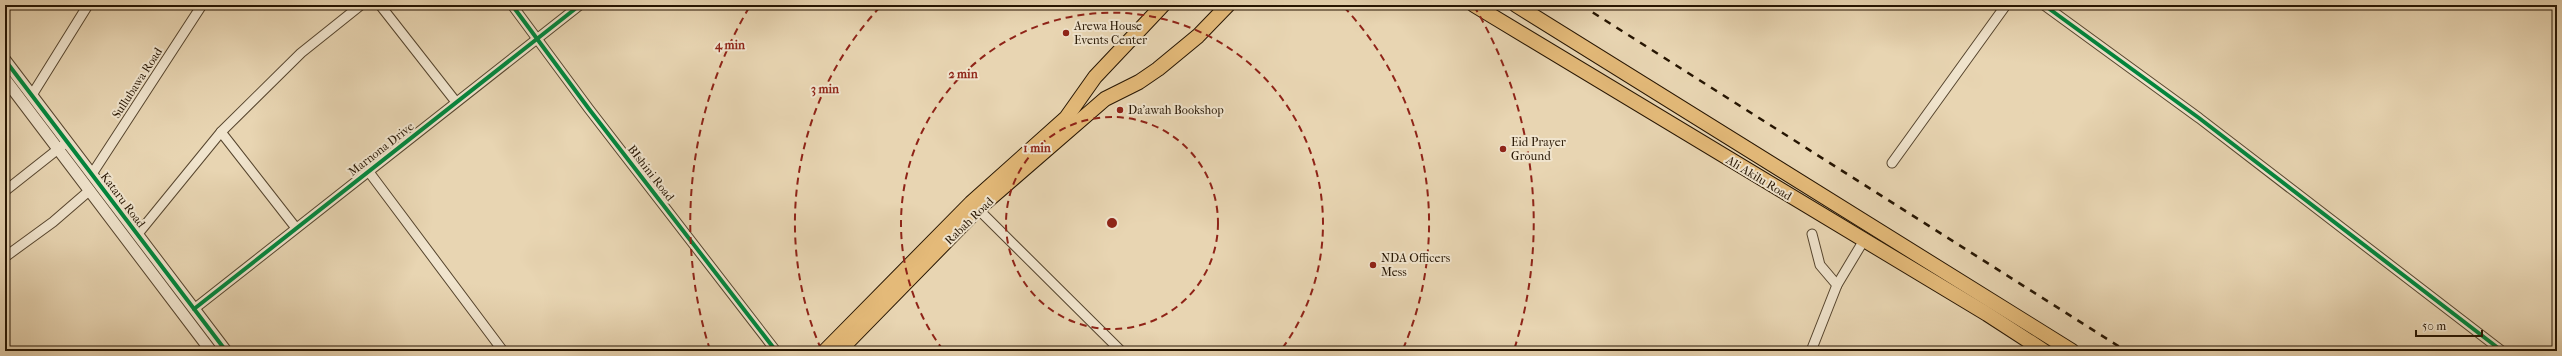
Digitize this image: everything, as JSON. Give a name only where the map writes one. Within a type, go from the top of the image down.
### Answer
[{"type":"main road","name":"Rabah Road","points":[[825,351],[971,203],[1066,118],[1105,66],[1163,5]]},
{"type":"main road","name":"Rabah Road","points":[[839,351],[978,210],[1105,99],[1139,82],[1158,69],[1198,36],[1228,5]]},
{"type":"main road","name":"Ali Akilu Road","points":[[1474,5],[1987,314],[2044,351]]},
{"type":"main road","name":"Ali Akilu Road","points":[[1516,5],[2053,346],[2072,351]]},
{"type":"street","points":[[32,95],[87,5]]},
{"type":"street","name":"Sullubawa Road","points":[[92,174],[202,5]]},
{"type":"street","points":[[137,235],[221,132],[301,53],[360,5]]},
{"type":"street","points":[[380,5],[456,102]]},
{"type":"street","name":"BIshini Road","points":[[512,5],[584,103],[776,351]]},
{"type":"street","name":"Marnona Drive","points":[[194,309],[580,5]]},
{"type":"street","points":[[1892,163],[2006,5]]},
{"type":"street","points":[[2044,5],[2199,118],[2502,351]]},
{"type":"street","name":"Kataru Road","points":[[5,60],[32,95],[90,190],[211,351]]},
{"type":"street","name":"Kataru Road","points":[[5,79],[63,145],[92,174],[226,351]]},
{"type":"street","points":[[221,132],[296,228]]},
{"type":"street","points":[[5,191],[63,145]]},
{"type":"street","points":[[369,172],[503,351]]},
{"type":"street","points":[[5,257],[53,222],[90,190]]},
{"type":"street","points":[[978,210],[1121,351]]},
{"type":"street","points":[[1812,234],[1820,265],[1837,285]]},
{"type":"street","points":[[1811,351],[1837,285],[1864,240]]},
{"type":"railway","points":[[1581,5],[2126,351]]},
{"type":"cycle path","points":[[512,5],[589,109],[776,351]]},
{"type":"cycle path","points":[[194,309],[580,5]]},
{"type":"cycle path","points":[[2044,5],[2199,118],[2502,351]]},
{"type":"cycle path","points":[[5,60],[226,351]]},
{"type":"place","name":"Arewa House Events Center","points":[[1066,33]]},
{"type":"place","name":"Da'awah Bookshop","points":[[1120,110]]},
{"type":"place","name":"Eid Prayer Ground","points":[[1503,149]]},
{"type":"place","name":"NDA Officers Mess","points":[[1373,265]]}]
